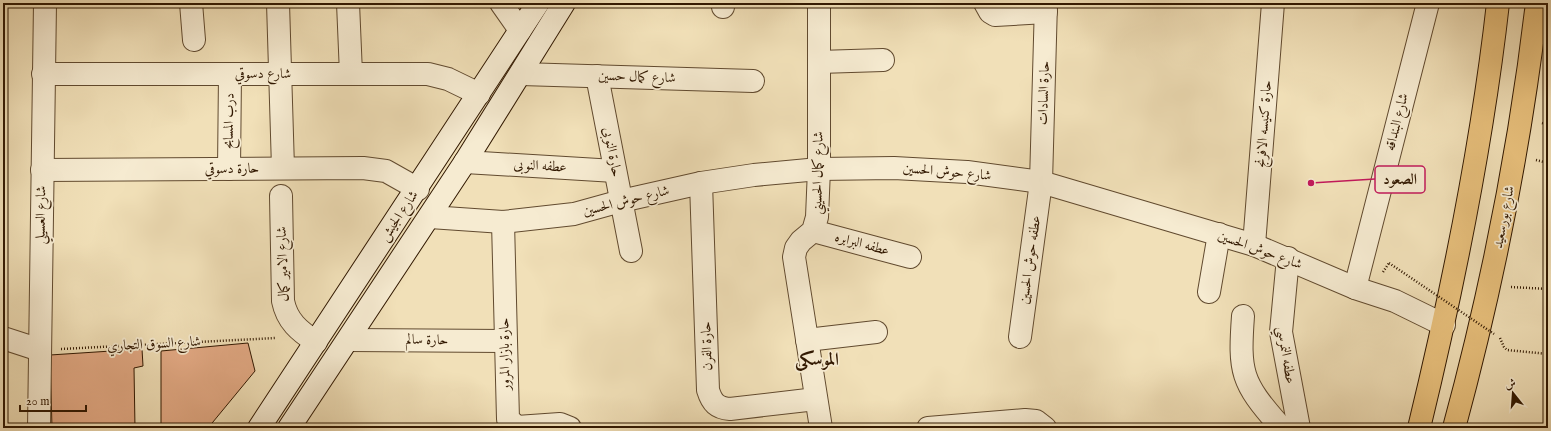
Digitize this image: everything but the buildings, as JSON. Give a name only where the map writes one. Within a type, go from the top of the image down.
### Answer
[{"type":"main road","points":[[1419,428],[1444,325],[1478,142],[1498,3]]},
{"type":"main road","name":"شارع بورسعيد","points":[[1454,428],[1490,285],[1522,118],[1537,3]]},
{"type":"street","name":"شارع العسيلي","points":[[40,428],[45,3]]},
{"type":"street","points":[[191,3],[194,40]]},
{"type":"street","points":[[278,3],[282,74],[283,168]]},
{"type":"street","points":[[348,3],[351,74]]},
{"type":"street","points":[[501,3],[520,30]]},
{"type":"street","name":"شارع الجيش","points":[[259,428],[311,339],[418,189],[538,3]]},
{"type":"street","name":"شارع الجيش","points":[[289,428],[430,217],[521,74],[564,3]]},
{"type":"street","name":"شارع كمال الحسيني","points":[[819,3],[819,169],[817,217],[813,231],[801,241],[796,248],[794,257],[821,428]]},
{"type":"street","points":[[985,3],[990,12],[995,15],[1046,7]]},
{"type":"street","name":"حارة كنيسه الافرنج","points":[[1254,245],[1273,3]]},
{"type":"street","name":"شارع البنداقه","points":[[1355,288],[1428,3]]},
{"type":"street","name":"حارة السادات","points":[[1041,182],[1046,7]]},
{"type":"street","points":[[819,62],[883,60]]},
{"type":"street","name":"شارع دسوقي","points":[[43,74],[428,74],[448,79],[479,94]]},
{"type":"street","name":"درب المسابح","points":[[229,169],[230,74]]},
{"type":"street","name":"شارع كمال حسين","points":[[521,74],[753,81]]},
{"type":"street","name":"حارة النوبى","points":[[597,76],[631,251]]},
{"type":"street","name":"عطفه النوبى","points":[[465,162],[615,170]]},
{"type":"street","name":"حارة دسوقي","points":[[42,170],[363,168],[386,171],[418,189]]},
{"type":"street","name":"شارع حوش الحسين","points":[[430,217],[504,222],[574,214],[621,201],[701,183],[754,175],[819,169],[894,168],[967,172],[1041,182],[1254,245],[1288,258],[1355,288],[1395,302],[1444,325]]},
{"type":"street","name":"عطفه حوش الحسين","points":[[1020,337],[1041,182]]},
{"type":"street","name":"حارة الفرن","points":[[701,183],[708,390],[711,401],[719,408],[730,409],[816,399]]},
{"type":"street","name":"شارع الامير كمال","points":[[281,196],[283,301],[285,312],[290,321],[311,339]]},
{"type":"street","name":"حارة بازار المرور","points":[[504,222],[505,341],[508,420],[516,427],[560,424],[570,428]]},
{"type":"street","name":"عطفه البرابره","points":[[813,231],[910,257]]},
{"type":"street","points":[[1209,292],[1219,234]]},
{"type":"street","name":"عطفه النمرسي","points":[[1287,423],[1281,332],[1288,258]]},
{"type":"street","points":[[1243,316],[1241,351],[1243,371],[1251,390],[1287,423]]},
{"type":"street","points":[[807,340],[876,332]]},
{"type":"street","points":[[3,338],[40,350]]},
{"type":"street","name":"حارة سالم","points":[[349,340],[505,341]]},
{"type":"street","points":[[928,428],[1025,420],[1036,421],[1045,428]]},
{"type":"path","points":[[1390,263],[1494,334]]},
{"type":"path","points":[[1490,285],[1548,289]]},
{"type":"path","name":"شارع السوق التجاري","points":[[40,350],[311,339]]},
{"type":"path","points":[[1504,347],[1512,351],[1548,354]]},
{"type":"place","name":"الصعود","points":[[1311,183]]},
{"type":"district","name":"الموسكى","points":[[817,360]]}]
